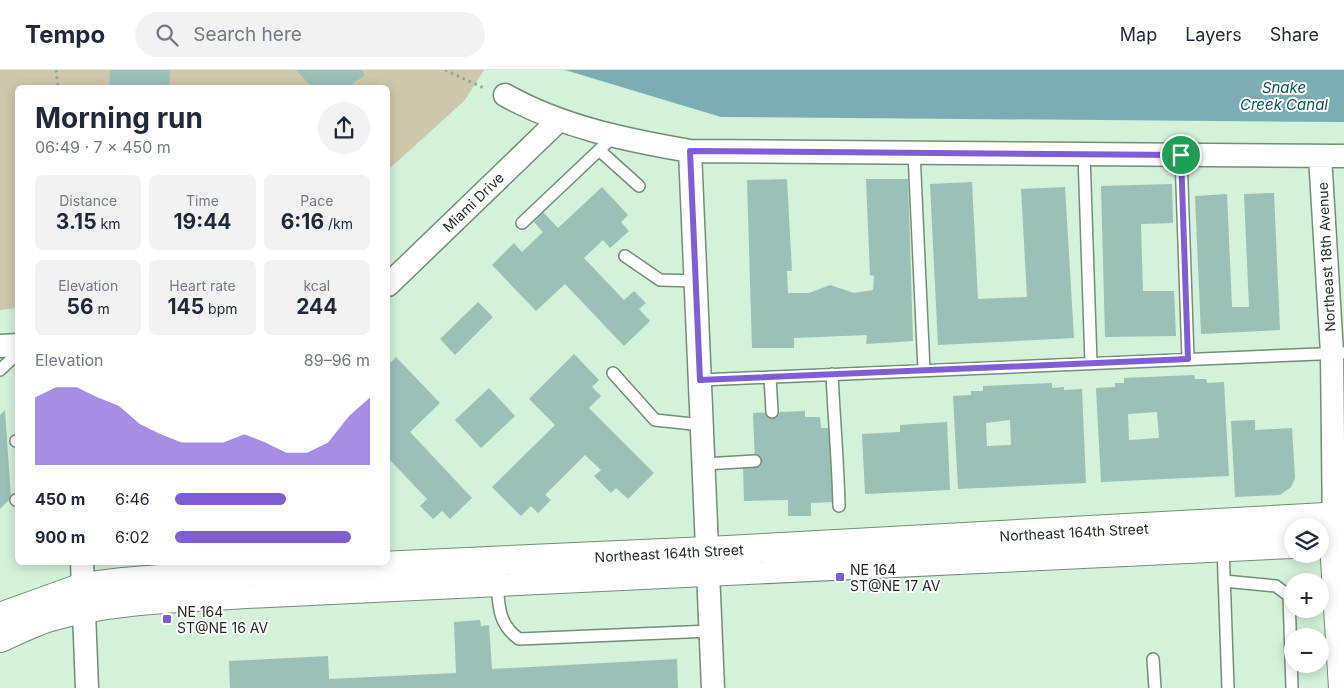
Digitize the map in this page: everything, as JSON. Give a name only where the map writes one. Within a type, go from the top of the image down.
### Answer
[{"type":"street","points":[[505,96],[606,143],[690,151],[1344,156]]},
{"type":"street","name":"Miami Drive","points":[[390,283],[559,120]]},
{"type":"street","points":[[690,151],[713,688]]},
{"type":"street","name":"Northeast 18th Avenue","points":[[1320,156],[1338,353],[1339,516],[1333,543],[1342,648],[1343,688]]},
{"type":"street","points":[[0,346],[15,345]]},
{"type":"street","name":"Northeast 164th Street","points":[[247,576],[498,582],[708,562],[1339,516]]},
{"type":"street","name":"Northeast 164th Street","points":[[0,617],[83,586],[146,600],[247,576],[1284,544]]},
{"type":"street","points":[[83,586],[87,688]]},
{"type":"street","name":"Northeast 164th Street","points":[[0,638],[48,618],[83,586]]},
{"type":"lane","points":[[522,223],[606,143],[639,186]]},
{"type":"lane","points":[[914,152],[924,370]]},
{"type":"lane","points":[[1084,154],[1091,364]]},
{"type":"lane","points":[[1181,155],[1188,359]]},
{"type":"lane","points":[[625,256],[660,280],[696,281]]},
{"type":"lane","points":[[700,380],[1338,353]]},
{"type":"lane","points":[[0,370],[15,356]]},
{"type":"lane","points":[[613,374],[655,420],[702,425]]},
{"type":"lane","points":[[832,374],[835,459],[839,506]]},
{"type":"lane","points":[[770,377],[772,412]]},
{"type":"lane","points":[[704,464],[755,462]]},
{"type":"lane","points":[[1223,546],[1228,688]]},
{"type":"lane","points":[[498,582],[501,620],[508,631],[519,639],[711,631]]},
{"type":"lane","points":[[1224,582],[1276,586],[1289,596],[1292,688]]},
{"type":"lane","points":[[1153,659],[1154,688]]},
{"type":"path","points":[[56,70],[58,85]]},
{"type":"path","points":[[445,70],[476,86],[505,96]]},
{"type":"shaded area","points":[[0,70],[484,70],[464,101],[390,168],[390,85],[15,85],[15,308],[0,310]]},
{"type":"water","name":"Snake Creek Canal","points":[[565,70],[1344,70],[1344,122],[721,117]]},
{"type":"building","points":[[110,70],[170,70],[169,85],[109,85]]},
{"type":"building","points":[[296,70],[362,70],[364,76],[350,85],[310,85]]},
{"type":"building","points":[[787,179],[792,271],[787,271],[788,293],[809,293],[830,285],[854,293],[873,290],[874,276],[870,275],[866,179],[908,179],[913,341],[866,344],[867,335],[794,338],[794,348],[752,348],[747,180]]},
{"type":"building","points":[[972,182],[978,299],[1027,297],[1021,189],[1065,187],[1074,338],[938,345],[930,184]]},
{"type":"building","points":[[1172,184],[1173,223],[1141,224],[1143,291],[1174,291],[1176,336],[1105,337],[1101,186]]},
{"type":"building","points":[[602,187],[628,215],[621,222],[629,231],[610,248],[603,240],[584,258],[624,300],[634,291],[646,303],[639,309],[650,321],[624,346],[565,284],[536,311],[492,265],[514,243],[522,252],[543,232],[534,222],[543,212],[558,228]]},
{"type":"building","points":[[1274,193],[1280,330],[1201,334],[1195,196],[1227,194],[1232,307],[1249,307],[1244,194]]},
{"type":"building","points":[[478,302],[493,317],[455,355],[440,339]]},
{"type":"building","points":[[574,354],[599,380],[592,387],[601,396],[589,408],[654,473],[628,499],[616,488],[611,493],[594,476],[601,470],[585,455],[545,495],[551,500],[538,513],[531,506],[521,516],[492,487],[555,425],[529,399]]},
{"type":"building","points":[[396,357],[440,403],[410,432],[472,498],[450,519],[442,511],[433,519],[420,506],[427,499],[390,460],[390,363]]},
{"type":"building","points":[[1194,375],[1195,379],[1206,379],[1207,383],[1224,382],[1229,476],[1101,482],[1096,388],[1115,387],[1115,383],[1124,383],[1124,378]],"holes":[[[1157,412],[1159,438],[1129,440],[1128,414]]]},
{"type":"building","points":[[1052,383],[1052,388],[1064,387],[1064,390],[1082,389],[1086,483],[958,489],[953,396],[971,395],[971,391],[983,391],[983,386]],"holes":[[[1010,420],[1011,445],[987,446],[986,423]]]},
{"type":"building","points":[[489,388],[515,416],[481,448],[455,420]]},
{"type":"building","points":[[5,410],[11,498],[0,509],[0,415]]},
{"type":"building","points":[[805,411],[805,417],[820,417],[821,428],[831,428],[834,502],[811,503],[811,516],[788,516],[788,500],[744,501],[743,465],[755,465],[753,413]]},
{"type":"building","points":[[1255,420],[1255,430],[1292,428],[1295,478],[1291,487],[1280,495],[1235,497],[1231,421]]},
{"type":"building","points":[[947,422],[950,490],[865,494],[862,434],[900,432],[900,425]]},
{"type":"building","points":[[480,620],[481,626],[489,625],[492,669],[677,659],[678,688],[230,688],[229,661],[328,656],[329,679],[456,673],[454,622]]},
{"type":"place","name":"NE 164 ST@NE 17 AV","points":[[840,577]]},
{"type":"place","name":"NE 164 ST@NE 16 AV","points":[[167,619]]},
{"type":"route","points":[[690,151],[1181,155],[1188,359],[700,380],[690,151]]}]
